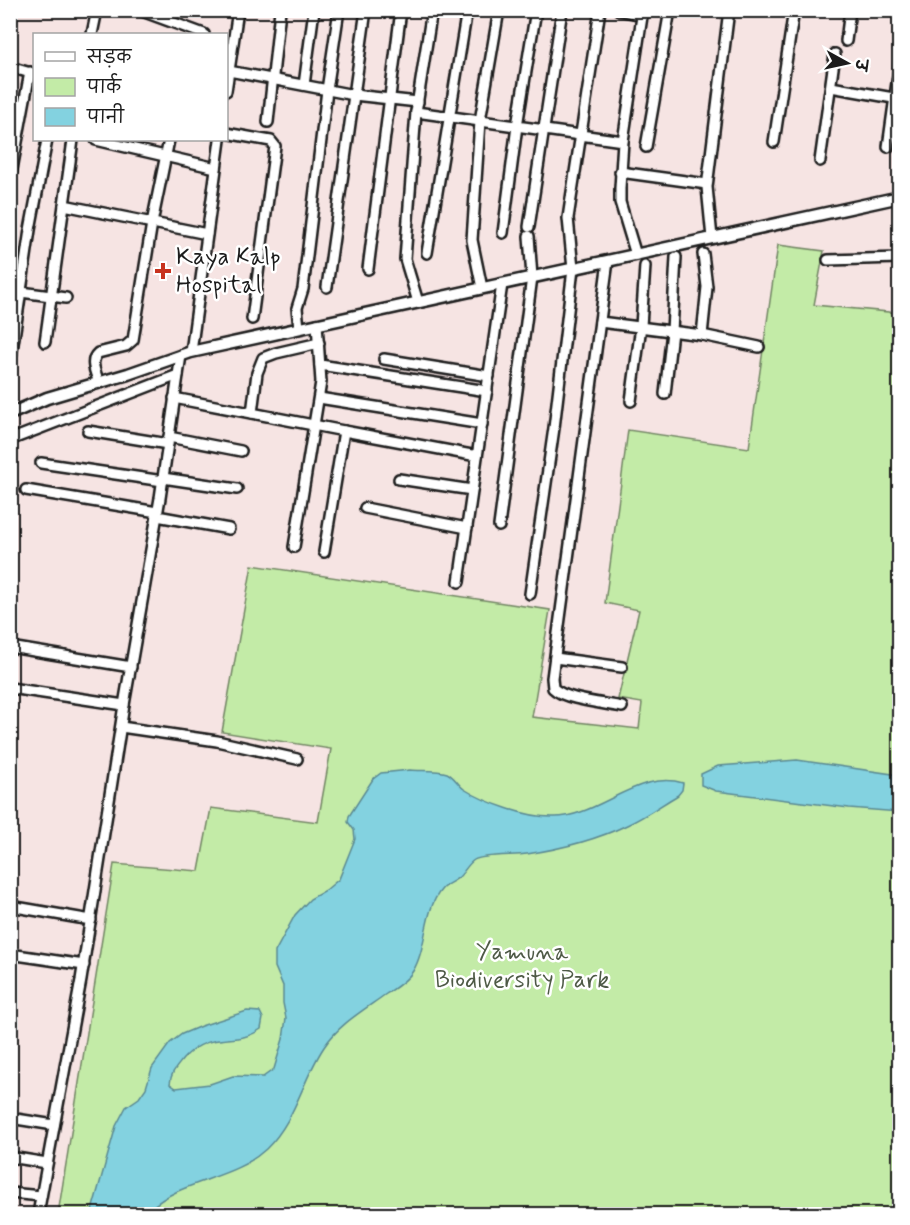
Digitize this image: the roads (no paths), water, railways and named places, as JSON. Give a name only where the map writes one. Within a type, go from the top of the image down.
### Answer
[{"type":"street","points":[[92,33],[97,10]]},
{"type":"street","points":[[139,10],[201,33]]},
{"type":"street","points":[[228,78],[230,44],[238,10]]},
{"type":"street","points":[[268,122],[280,10]]},
{"type":"street","points":[[304,85],[314,10]]},
{"type":"street","points":[[298,328],[297,308],[303,289],[339,10]]},
{"type":"street","points":[[327,287],[366,10]]},
{"type":"street","points":[[368,269],[400,10]]},
{"type":"street","points":[[418,303],[405,261],[416,112],[432,10]]},
{"type":"street","points":[[427,253],[467,10]]},
{"type":"street","points":[[482,288],[472,242],[480,121],[499,10]]},
{"type":"street","points":[[503,232],[536,10]]},
{"type":"street","points":[[499,526],[532,278],[529,231],[562,10]]},
{"type":"street","points":[[530,594],[554,428],[573,269],[568,220],[600,10]]},
{"type":"street","points":[[619,10],[642,13],[620,172],[622,206],[636,255]]},
{"type":"street","points":[[646,147],[670,10]]},
{"type":"street","points":[[712,238],[707,188],[729,10]]},
{"type":"street","points":[[774,142],[794,10]]},
{"type":"street","points":[[846,41],[850,10]]},
{"type":"street","points":[[820,160],[835,54]]},
{"type":"street","points":[[888,147],[897,99],[900,61]]},
{"type":"street","points":[[10,67],[32,73],[10,180]]},
{"type":"street","points":[[229,70],[327,90],[418,102]]},
{"type":"street","points":[[831,87],[897,99]]},
{"type":"street","points":[[416,112],[623,141]]},
{"type":"street","points":[[228,133],[271,141],[275,146],[252,319]]},
{"type":"street","points":[[10,364],[30,230],[47,141]]},
{"type":"street","points":[[45,342],[73,141]]},
{"type":"street","points":[[100,141],[216,168]]},
{"type":"street","points":[[99,383],[93,362],[94,356],[126,346],[134,337],[152,223],[169,141]]},
{"type":"street","points":[[38,1215],[84,965],[124,705],[163,480],[174,398],[178,375],[186,354],[207,234],[220,141]]},
{"type":"street","points":[[620,172],[707,188]]},
{"type":"street","points":[[10,414],[47,398],[186,354],[900,197]]},
{"type":"street","points":[[63,205],[207,234]]},
{"type":"street","points":[[702,335],[706,287],[703,254]]},
{"type":"street","points":[[665,394],[672,331],[676,257]]},
{"type":"street","points":[[828,260],[900,258]]},
{"type":"street","points":[[608,261],[552,678],[553,688],[566,696],[622,707]]},
{"type":"street","points":[[631,401],[641,326],[645,266]]},
{"type":"street","points":[[459,582],[502,284]]},
{"type":"street","points":[[21,292],[66,298]]},
{"type":"street","points":[[600,322],[702,335],[759,347]]},
{"type":"street","points":[[294,547],[316,426],[321,382],[317,324]]},
{"type":"street","points":[[252,413],[257,373],[263,358],[319,343]]},
{"type":"street","points":[[384,359],[489,376]]},
{"type":"street","points":[[320,365],[486,391]]},
{"type":"street","points":[[10,440],[178,375]]},
{"type":"street","points":[[174,398],[477,456]]},
{"type":"street","points":[[319,398],[482,424]]},
{"type":"street","points":[[88,431],[241,451]]},
{"type":"street","points":[[324,552],[344,431]]},
{"type":"street","points":[[41,463],[237,489]]},
{"type":"street","points":[[399,479],[472,490]]},
{"type":"street","points":[[26,490],[229,528]]},
{"type":"street","points":[[365,508],[467,528]]},
{"type":"street","points":[[10,646],[131,667]]},
{"type":"street","points":[[555,658],[622,667]]},
{"type":"street","points":[[10,688],[124,705]]},
{"type":"street","points":[[121,727],[217,741],[297,759]]},
{"type":"street","points":[[10,906],[90,920]]},
{"type":"street","points":[[10,954],[84,965]]},
{"type":"street","points":[[10,1118],[54,1125]]},
{"type":"street","points":[[10,1157],[47,1163]]},
{"type":"street","points":[[10,1192],[41,1196]]},
{"type":"water","points":[[797,760],[899,775],[899,812],[716,791],[701,785],[701,774],[718,766]]},
{"type":"water","points":[[410,770],[447,773],[464,789],[495,804],[530,815],[552,817],[569,816],[585,811],[633,788],[649,783],[666,781],[683,783],[678,795],[647,815],[604,835],[539,852],[474,860],[435,898],[418,962],[413,971],[401,984],[352,1018],[330,1039],[316,1060],[292,1113],[266,1149],[239,1167],[177,1191],[150,1209],[150,1214],[91,1214],[116,1126],[126,1107],[139,1098],[146,1088],[152,1068],[170,1043],[182,1034],[201,1026],[247,1011],[260,1012],[263,1018],[261,1029],[242,1037],[203,1044],[193,1050],[174,1070],[170,1084],[176,1088],[210,1084],[233,1076],[263,1077],[274,1069],[283,1039],[286,1018],[283,986],[275,967],[275,952],[295,915],[310,899],[339,879],[355,839],[354,830],[348,822],[349,816],[373,779],[381,773]]},
{"type":"place","name":"Kaya Kalp Hospital","points":[[163,271]]},
{"type":"park label","name":"Yamuna Biodiversity Park","points":[[522,966]]}]
